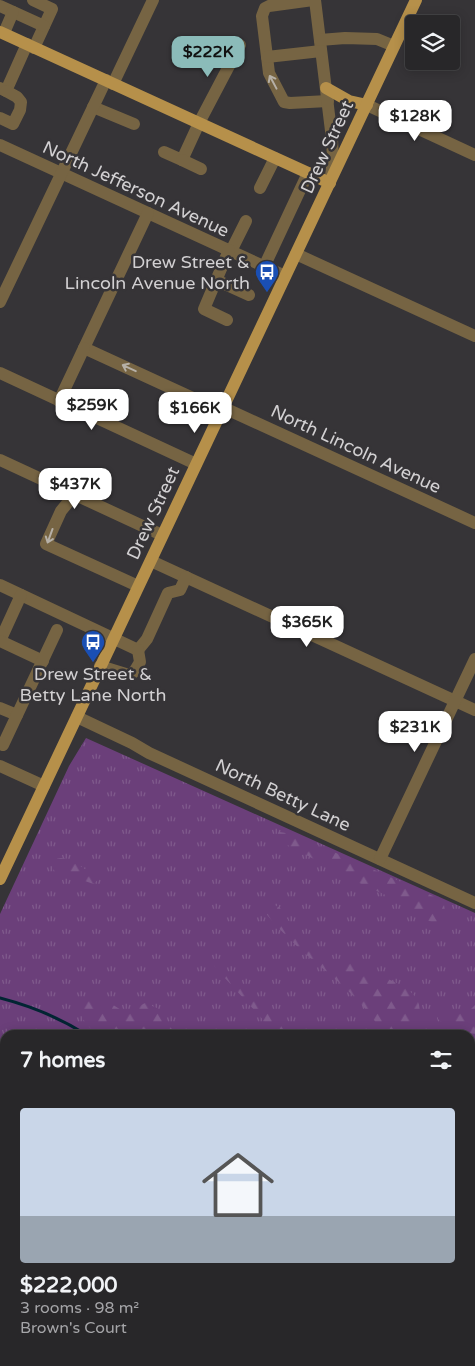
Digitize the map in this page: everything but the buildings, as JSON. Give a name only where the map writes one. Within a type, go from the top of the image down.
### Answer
[{"type":"main road","name":"Drew Street","points":[[0,879],[416,0]]},
{"type":"main road","points":[[2,32],[330,183]]},
{"type":"main road","points":[[327,94],[367,105]]},
{"type":"street","points":[[0,118],[13,124],[20,110],[21,102],[17,97],[3,90],[44,26],[52,9],[33,0]]},
{"type":"street","points":[[0,302],[93,107],[109,82],[153,0]]},
{"type":"street","points":[[327,94],[290,104],[284,102],[269,73],[262,27],[262,16],[265,8],[314,0],[321,46],[327,94],[334,160],[330,183]]},
{"type":"street","points":[[0,6],[44,26]]},
{"type":"street","points":[[2,32],[13,12]]},
{"type":"street","points":[[267,57],[321,46],[345,38],[377,39],[394,46]]},
{"type":"street","points":[[182,160],[240,45]]},
{"type":"street","points":[[367,105],[475,155]]},
{"type":"street","points":[[93,107],[134,124]]},
{"type":"street","name":"North Jefferson Avenue","points":[[0,145],[285,276]]},
{"type":"street","points":[[164,152],[201,169]]},
{"type":"street","points":[[260,188],[275,158]]},
{"type":"street","points":[[264,267],[308,173]]},
{"type":"street","points":[[59,400],[148,213]]},
{"type":"street","points":[[227,320],[204,309],[216,280],[246,221]]},
{"type":"street","points":[[296,254],[475,336]]},
{"type":"street","points":[[216,280],[248,294]]},
{"type":"street","name":"North Lincoln Avenue","points":[[84,348],[208,405],[222,407],[475,523]]},
{"type":"street","points":[[0,373],[196,464]]},
{"type":"street","points":[[0,460],[162,536]]},
{"type":"street","points":[[74,495],[61,511],[46,544],[138,586]]},
{"type":"street","points":[[151,560],[475,710]]},
{"type":"street","points":[[100,666],[129,675],[134,672],[140,662],[138,650],[147,639],[168,593],[180,590],[186,577]]},
{"type":"street","points":[[0,585],[138,650]]},
{"type":"street","points":[[21,595],[0,641],[43,661]]},
{"type":"street","points":[[3,745],[57,630]]},
{"type":"street","points":[[380,859],[475,659]]},
{"type":"street","points":[[0,708],[17,715]]},
{"type":"street","name":"North Betty Lane","points":[[77,717],[132,742],[149,753],[475,903]]},
{"type":"street","points":[[0,766],[44,786]]},
{"type":"green space","points":[[86,738],[475,913],[475,1030],[0,1030],[0,914],[69,766]]},
{"type":"green space","points":[[279,832],[293,834],[433,896],[444,905],[447,923],[443,927],[420,917],[390,897],[357,882],[278,840],[277,835]]},
{"type":"green space","points":[[55,859],[68,859],[85,869],[92,870],[99,879],[93,884],[58,874],[52,865]]},
{"type":"green space","points":[[269,902],[280,908],[306,947],[319,956],[330,962],[355,959],[367,969],[401,986],[416,997],[419,1005],[419,1014],[411,1030],[380,1030],[371,1015],[355,998],[283,933],[263,910],[264,903]]},
{"type":"green space","points":[[216,961],[257,996],[273,1013],[304,1030],[275,1030],[214,966]]},
{"type":"green space","points":[[94,996],[102,998],[126,1013],[145,1003],[157,1008],[172,1030],[94,1030],[82,1018],[81,1007],[86,998]]},
{"type":"green space","points":[[475,1005],[475,1030],[455,1030],[438,1019],[438,1014],[444,1010],[469,1011]]},
{"type":"waterway","points":[[0,998],[45,1013],[78,1030]]},
{"type":"place","name":"Drew Street & Lincoln Avenue North","points":[[267,293]]},
{"type":"place","name":"Drew Street & Betty Lane North","points":[[93,663]]}]
